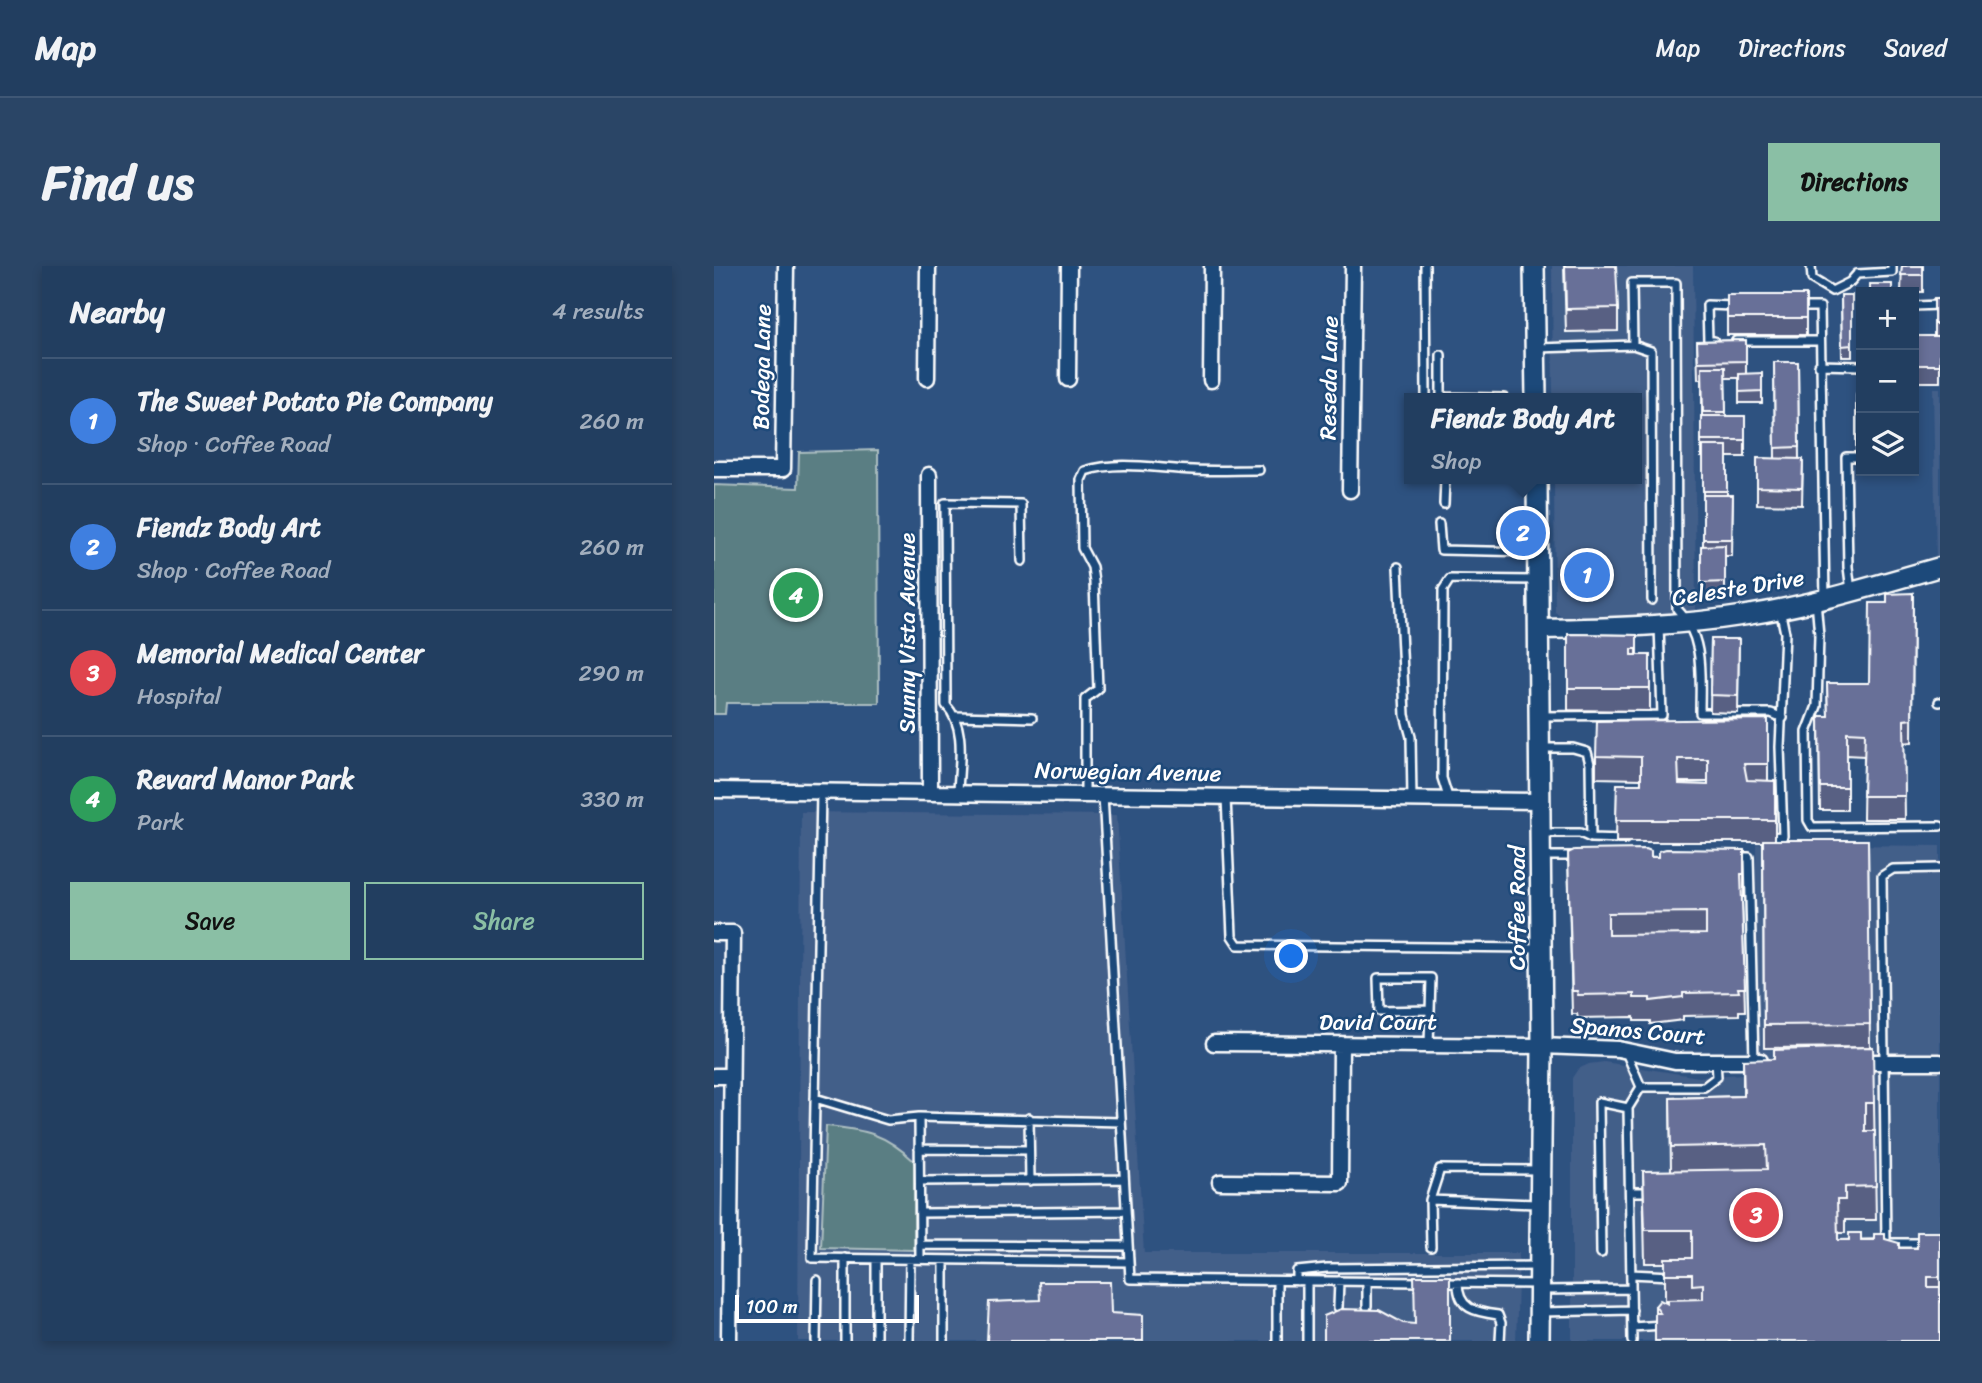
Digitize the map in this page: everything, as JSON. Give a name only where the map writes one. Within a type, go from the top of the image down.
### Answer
[{"type":"main road","points":[[1534,266],[1536,393]]},
{"type":"main road","name":"Coffee Road","points":[[1537,484],[1542,948],[1540,1339]]},
{"type":"street","name":"Bodega Lane","points":[[714,469],[783,469],[786,266]]},
{"type":"street","points":[[927,378],[928,266]]},
{"type":"street","points":[[1068,379],[1069,266]]},
{"type":"street","points":[[1211,380],[1212,266]]},
{"type":"street","name":"Reseda Lane","points":[[1350,490],[1353,266]]},
{"type":"street","name":"Sunny Vista Avenue","points":[[929,475],[930,792]]},
{"type":"street","name":"Celeste Drive","points":[[1539,629],[1691,623],[1821,600],[1940,567]]},
{"type":"street","name":"Norwegian Avenue","points":[[714,790],[1541,801]]},
{"type":"street","points":[[714,933],[733,933],[729,1341]]},
{"type":"street","name":"David Court","points":[[1214,1043],[1542,1046]]},
{"type":"street","points":[[1220,1182],[1340,1183],[1341,1044]]},
{"type":"street","name":"Spanos Court","points":[[1542,1046],[1625,1052],[1675,1061],[1781,1061]]},
{"type":"street","points":[[1833,1062],[1940,1062]]},
{"type":"street","points":[[714,1076],[731,1076]]},
{"type":"street","points":[[714,1222],[730,1223]]},
{"type":"lane","points":[[1425,266],[1426,393]]},
{"type":"lane","points":[[1811,266],[1812,279],[1832,291],[1850,282],[1855,270],[1892,272],[1892,266]]},
{"type":"lane","points":[[1633,345],[1632,283],[1676,283],[1677,609],[1691,623],[1700,659],[1700,713],[1771,713],[1783,718]]},
{"type":"lane","points":[[1745,306],[1707,305],[1708,341],[1819,341]]},
{"type":"lane","points":[[1919,306],[1940,305]]},
{"type":"lane","points":[[1782,306],[1820,307],[1821,600],[1817,706],[1807,732],[1808,820],[1812,827],[1940,826]]},
{"type":"lane","points":[[1535,348],[1633,345],[1651,351],[1652,600]]},
{"type":"lane","points":[[1441,355],[1441,393]]},
{"type":"lane","points":[[1819,365],[1856,366]]},
{"type":"lane","points":[[1852,592],[1848,567],[1846,457],[1856,457]]},
{"type":"lane","points":[[1086,794],[1085,699],[1098,689],[1094,582],[1092,568],[1082,548],[1082,480],[1085,471],[1100,466],[1259,470]]},
{"type":"lane","points":[[1444,484],[1444,505]]},
{"type":"lane","points":[[958,793],[959,730],[956,716],[946,705],[945,503],[1021,504],[1022,561]]},
{"type":"lane","points":[[1439,524],[1441,550],[1538,552]]},
{"type":"lane","points":[[1398,567],[1405,715],[1411,737],[1412,799]]},
{"type":"lane","points":[[1449,800],[1442,778],[1443,590],[1450,579],[1538,580]]},
{"type":"lane","points":[[1757,837],[1783,835],[1780,747],[1785,634],[1780,609]]},
{"type":"lane","points":[[1540,716],[1661,715],[1659,625]]},
{"type":"lane","points":[[956,716],[1032,718]]},
{"type":"lane","points":[[1540,748],[1573,748],[1587,752],[1590,764],[1591,838]]},
{"type":"lane","points":[[821,791],[812,1258],[1129,1262]]},
{"type":"lane","points":[[1102,794],[1130,1279],[1458,1283],[1541,1280]]},
{"type":"lane","points":[[1226,796],[1233,936],[1238,945],[1542,948]]},
{"type":"lane","points":[[1541,833],[1629,839]]},
{"type":"lane","points":[[1541,856],[1582,856]]},
{"type":"lane","points":[[1721,857],[1749,857],[1754,1061]]},
{"type":"lane","points":[[1886,1243],[1882,1080],[1886,1063],[1882,876],[1893,869],[1940,868]]},
{"type":"lane","points":[[1429,1045],[1431,978],[1378,978],[1379,1011],[1430,1010]]},
{"type":"lane","points":[[1625,1052],[1641,1087]]},
{"type":"lane","points":[[1641,1087],[1704,1087],[1717,1077],[1716,1060]]},
{"type":"lane","points":[[1632,1341],[1628,1108],[1641,1087]]},
{"type":"lane","points":[[815,1098],[888,1121],[919,1117],[1029,1118],[1094,1124],[1121,1122]]},
{"type":"lane","points":[[1601,1253],[1599,1101],[1628,1108]]},
{"type":"lane","points":[[919,1117],[920,1259]]},
{"type":"lane","points":[[1029,1118],[1030,1181]]},
{"type":"lane","points":[[919,1149],[1029,1150]]},
{"type":"lane","points":[[1432,1248],[1430,1200],[1440,1169],[1541,1170]]},
{"type":"lane","points":[[920,1181],[1124,1179]]},
{"type":"lane","points":[[1630,1192],[1662,1192]]},
{"type":"lane","points":[[1430,1200],[1541,1203]]},
{"type":"lane","points":[[920,1213],[1126,1211]]},
{"type":"lane","points":[[1873,1243],[1940,1243]]},
{"type":"lane","points":[[920,1245],[1128,1246]]},
{"type":"lane","points":[[845,1258],[845,1341]]},
{"type":"lane","points":[[876,1259],[876,1341]]},
{"type":"lane","points":[[909,1259],[909,1341]]},
{"type":"lane","points":[[944,1260],[944,1341]]},
{"type":"lane","points":[[1297,1281],[1297,1271],[1327,1268],[1541,1280],[1631,1289]]},
{"type":"lane","points":[[1631,1274],[1662,1274],[1679,1281]]},
{"type":"lane","points":[[816,1341],[817,1280]]},
{"type":"lane","points":[[1276,1280],[1276,1341]]},
{"type":"lane","points":[[1307,1281],[1307,1341]]},
{"type":"lane","points":[[1338,1307],[1339,1281]]},
{"type":"lane","points":[[1367,1282],[1367,1306]]},
{"type":"lane","points":[[1458,1283],[1458,1296],[1462,1304],[1472,1310],[1498,1315],[1501,1323],[1500,1341]]},
{"type":"lane","points":[[1541,1312],[1632,1310]]},
{"type":"lane","points":[[1632,1327],[1664,1325],[1674,1321]]},
{"type":"shaded area","points":[[1552,266],[1693,266],[1696,616],[1565,620],[1555,612],[1554,484],[1642,484],[1642,393],[1553,393]]},
{"type":"shaded area","points":[[1933,388],[1940,388],[1940,562],[1936,563]]},
{"type":"shaded area","points":[[801,812],[1117,815],[1144,1253],[1519,1253],[1516,1341],[798,1341]]},
{"type":"shaded area","points":[[1756,844],[1940,846],[1940,1341],[1572,1341],[1572,1078],[1578,1069],[1604,1062],[1699,1077],[1757,1073]]},
{"type":"green space","points":[[878,450],[879,703],[726,703],[725,714],[714,714],[714,485],[798,488],[799,452]]},
{"type":"green space","points":[[826,1126],[874,1134],[893,1144],[914,1161],[914,1250],[821,1248]]},
{"type":"building","points":[[1565,266],[1616,266],[1618,308],[1566,309]]},
{"type":"building","points":[[1902,266],[1923,266],[1923,275],[1901,275]]},
{"type":"building","points":[[1870,284],[1892,284],[1892,287],[1870,287]]},
{"type":"building","points":[[1727,295],[1806,295],[1806,318],[1727,318]]},
{"type":"building","points":[[1841,295],[1852,295],[1852,345],[1842,346]]},
{"type":"building","points":[[1934,299],[1940,299],[1940,324],[1934,324]]},
{"type":"building","points":[[1919,336],[1940,336],[1940,365],[1919,365]]},
{"type":"building","points":[[1746,340],[1746,361],[1698,362],[1697,341]]},
{"type":"building","points":[[1774,362],[1798,362],[1799,447],[1775,448]]},
{"type":"building","points":[[1702,367],[1725,367],[1726,412],[1703,412]]},
{"type":"building","points":[[1762,373],[1762,391],[1739,392],[1739,374]]},
{"type":"building","points":[[1701,416],[1745,416],[1745,440],[1701,440]]},
{"type":"building","points":[[1703,446],[1727,446],[1727,491],[1703,491]]},
{"type":"building","points":[[1757,458],[1803,459],[1802,488],[1757,487]]},
{"type":"building","points":[[1703,495],[1733,495],[1732,539],[1703,539]]},
{"type":"building","points":[[1725,545],[1725,582],[1701,583],[1701,546]]},
{"type":"building","points":[[1913,593],[1912,719],[1904,720],[1905,796],[1863,796],[1865,733],[1847,732],[1847,787],[1820,787],[1819,716],[1828,716],[1827,683],[1869,683],[1870,603],[1887,603],[1887,594]]},
{"type":"building","points":[[1568,634],[1637,635],[1637,649],[1632,649],[1632,655],[1650,655],[1650,688],[1568,688]]},
{"type":"building","points":[[1711,639],[1739,639],[1738,696],[1710,695]]},
{"type":"building","points":[[1768,719],[1768,764],[1744,764],[1747,780],[1775,781],[1775,820],[1616,820],[1617,784],[1641,784],[1641,757],[1596,756],[1597,721]],"holes":[[[1678,759],[1708,759],[1708,785],[1679,784]]]},
{"type":"building","points":[[1763,840],[1868,840],[1870,1024],[1764,1025]]},
{"type":"building","points":[[1646,849],[1651,851],[1651,857],[1659,857],[1659,851],[1666,849],[1744,850],[1744,874],[1741,874],[1745,988],[1738,988],[1739,992],[1683,993],[1683,997],[1650,1001],[1650,998],[1634,998],[1634,994],[1578,995],[1577,991],[1572,991],[1568,853],[1574,850]],"holes":[[[1706,912],[1706,934],[1608,935],[1608,913]]]},
{"type":"building","points":[[1873,1047],[1874,1103],[1865,1103],[1865,1131],[1875,1131],[1876,1186],[1845,1187],[1845,1200],[1837,1200],[1838,1240],[1849,1240],[1849,1233],[1861,1233],[1861,1240],[1874,1240],[1874,1234],[1885,1234],[1885,1239],[1899,1243],[1899,1248],[1917,1248],[1917,1232],[1940,1232],[1940,1277],[1928,1277],[1928,1287],[1940,1287],[1940,1341],[1655,1341],[1655,1313],[1660,1313],[1655,1306],[1660,1300],[1668,1304],[1668,1300],[1703,1299],[1703,1284],[1692,1285],[1692,1274],[1665,1274],[1665,1258],[1692,1258],[1692,1230],[1645,1230],[1643,1171],[1767,1169],[1766,1145],[1671,1147],[1670,1098],[1744,1096],[1743,1060],[1774,1059],[1774,1050]]},
{"type":"building","points":[[1414,1276],[1450,1276],[1450,1341],[1324,1341],[1324,1316],[1341,1309],[1379,1310],[1403,1323],[1415,1324]]},
{"type":"building","points":[[1039,1282],[1110,1282],[1111,1313],[1143,1315],[1143,1341],[987,1341],[989,1302],[1040,1300]]},
{"type":"place","name":"Fiendz Body Art","points":[[1523,533]]},
{"type":"place","name":"The Sweet Potato Pie Company","points":[[1587,575]]},
{"type":"place","name":"Revard Manor Park","points":[[796,595]]},
{"type":"place","name":"Memorial Medical Center","points":[[1756,1215]]}]
